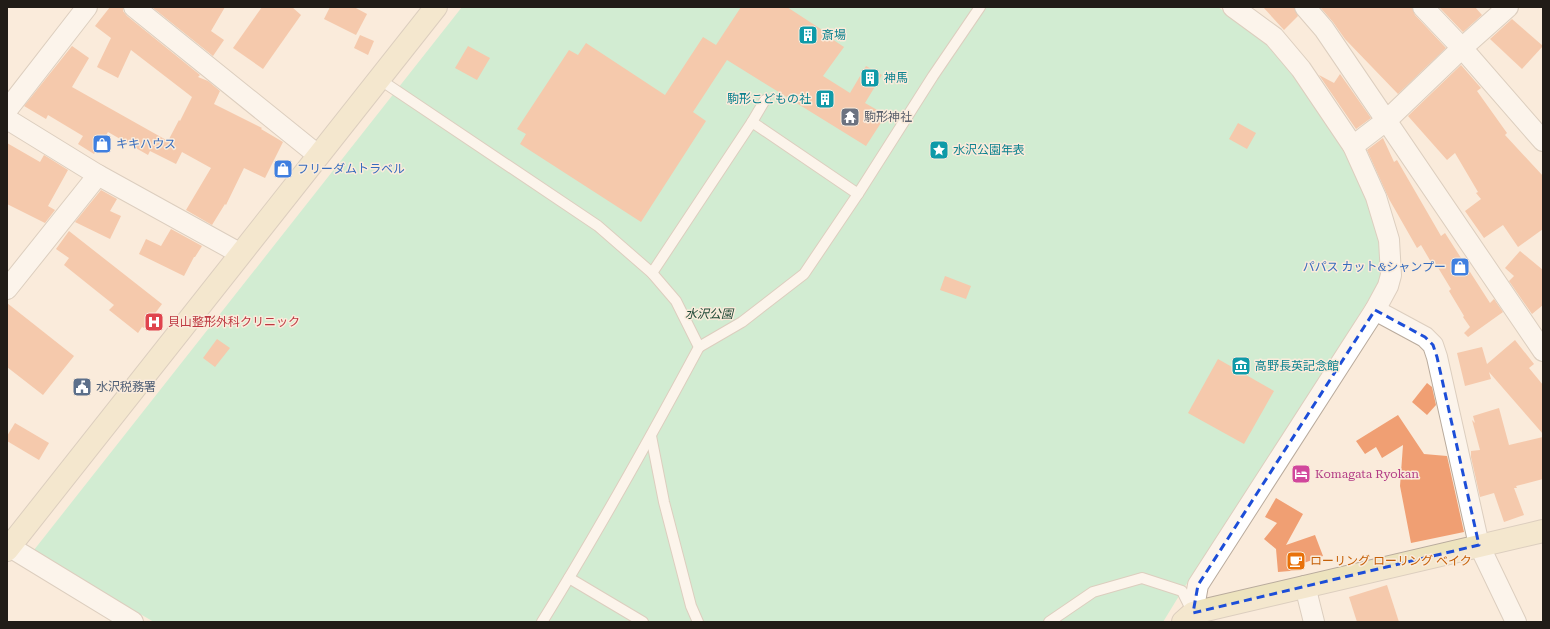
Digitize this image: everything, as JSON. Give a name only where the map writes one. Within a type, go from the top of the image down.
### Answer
[{"type":"street","points":[[7,110],[87,7]]},
{"type":"street","points":[[134,7],[319,156]]},
{"type":"street","points":[[133,622],[8,548],[436,7]]},
{"type":"street","points":[[1188,617],[1198,585],[1375,310],[1388,286],[1391,275],[1389,240],[1376,197],[1353,146],[1301,69],[1274,37],[1233,7]]},
{"type":"street","points":[[1305,7],[1324,29],[1387,120],[1543,351]]},
{"type":"street","points":[[1422,7],[1462,48],[1543,141]]},
{"type":"street","points":[[1353,146],[1387,120],[1462,48],[1508,7]]},
{"type":"street","points":[[7,119],[98,175],[240,254]]},
{"type":"street","points":[[7,289],[98,175]]},
{"type":"street","points":[[1375,310],[1425,337],[1433,345],[1459,450],[1479,545],[1516,622]]},
{"type":"street","points":[[1188,617],[1305,586],[1543,530]]},
{"type":"street","points":[[1305,586],[1314,622]]},
{"type":"lane","points":[[542,622],[651,436],[699,347],[742,322],[804,274],[858,194],[933,76],[980,7]]},
{"type":"lane","points":[[380,78],[598,226],[652,273],[676,300],[699,347]]},
{"type":"lane","points":[[652,273],[765,100]]},
{"type":"lane","points":[[752,122],[858,194]]},
{"type":"lane","points":[[651,436],[671,531],[691,606],[698,622]]},
{"type":"lane","points":[[569,578],[643,622]]},
{"type":"lane","points":[[1049,622],[1093,592],[1142,578],[1182,591],[1188,617]]},
{"type":"highlighted area","points":[[1375,310],[1425,337],[1433,345],[1437,357],[1479,545],[1193,613],[1198,585]]},
{"type":"green space","name":"水沢公園","points":[[462,7],[1218,7],[1271,45],[1345,151],[1370,207],[1383,245],[1383,267],[1378,284],[1341,345],[1163,622],[154,622],[43,558],[34,550]]},
{"type":"building","points":[[110,7],[123,7],[123,11],[127,16],[200,75],[198,77],[208,81],[220,91],[214,104],[262,128],[261,129],[283,142],[265,178],[244,168],[226,205],[225,204],[212,225],[186,210],[211,168],[182,152],[176,164],[150,151],[148,155],[108,132],[94,154],[78,144],[83,136],[48,115],[46,119],[24,106],[72,46],[89,58],[72,87],[168,141],[192,97],[131,50],[118,78],[97,67],[111,38],[95,26]]},
{"type":"building","points":[[152,7],[225,7],[211,31],[224,40],[213,56]]},
{"type":"building","points":[[262,7],[292,7],[301,15],[263,69],[233,48]]},
{"type":"building","points":[[330,7],[354,7],[367,14],[356,35],[324,19]]},
{"type":"building","points":[[741,7],[787,7],[833,37],[832,39],[844,47],[823,76],[850,93],[866,66],[882,75],[865,103],[886,115],[866,146],[727,60],[693,112],[706,121],[641,222],[520,144],[526,134],[517,129],[569,50],[578,55],[586,43],[665,95],[703,37],[716,45]]},
{"type":"building","points":[[1263,7],[1294,7],[1298,16],[1284,30]]},
{"type":"building","points":[[1320,7],[1412,7],[1415,15],[1446,48],[1398,94],[1345,39]]},
{"type":"building","points":[[1439,7],[1475,7],[1482,15],[1463,32]]},
{"type":"building","points":[[1512,19],[1543,46],[1522,69],[1490,39]]},
{"type":"building","points":[[360,35],[374,41],[368,55],[354,48]]},
{"type":"building","points":[[468,46],[490,58],[477,80],[455,68]]},
{"type":"building","points":[[1461,65],[1481,88],[1477,91],[1507,133],[1505,135],[1543,176],[1543,229],[1518,247],[1503,225],[1484,238],[1465,211],[1481,199],[1476,193],[1478,192],[1455,153],[1447,160],[1408,116]]},
{"type":"building","points":[[1340,74],[1371,118],[1356,129],[1319,75],[1334,83]]},
{"type":"building","points":[[1238,123],[1256,133],[1247,149],[1229,139]]},
{"type":"building","points":[[1383,138],[1394,162],[1397,160],[1441,236],[1445,233],[1490,303],[1494,299],[1503,312],[1468,337],[1464,333],[1470,327],[1449,291],[1451,289],[1434,261],[1431,262],[1421,245],[1417,248],[1389,199],[1367,150]]},
{"type":"building","points":[[7,143],[40,162],[44,155],[68,170],[48,206],[55,210],[45,223],[7,204]]},
{"type":"building","points":[[101,190],[117,199],[110,211],[121,216],[110,239],[75,222]]},
{"type":"building","points":[[171,229],[202,246],[194,257],[184,276],[139,254],[146,239],[161,246]]},
{"type":"building","points":[[69,231],[162,304],[144,328],[142,327],[138,333],[109,310],[114,305],[64,265],[69,258],[56,249]]},
{"type":"building","points":[[1520,251],[1543,270],[1543,305],[1532,314],[1509,281],[1514,276],[1505,268]]},
{"type":"building","points":[[945,276],[971,286],[966,299],[940,290]]},
{"type":"building","points":[[7,303],[74,356],[43,395],[7,367]]},
{"type":"building","points":[[217,339],[230,348],[215,367],[203,358]]},
{"type":"building","points":[[1515,340],[1534,364],[1529,368],[1543,385],[1543,434],[1489,372],[1491,379],[1465,386],[1457,353],[1482,347],[1487,364]]},
{"type":"building","points":[[1218,359],[1274,391],[1244,444],[1188,413]]},
{"type":"building","points":[[1427,383],[1432,387],[1436,405],[1427,415],[1412,402]]},
{"type":"building","points":[[1499,408],[1509,445],[1543,437],[1543,479],[1516,486],[1517,488],[1514,488],[1524,515],[1504,522],[1494,493],[1480,497],[1471,457],[1471,451],[1480,450],[1472,420],[1475,423],[1473,416]]},
{"type":"building","points":[[1398,415],[1424,454],[1447,456],[1464,532],[1411,543],[1400,486],[1403,445],[1382,458],[1376,447],[1365,454],[1356,441]]},
{"type":"building","points":[[15,423],[49,443],[39,460],[7,441],[7,436]]},
{"type":"building","points":[[1276,498],[1303,514],[1286,545],[1315,535],[1323,556],[1301,564],[1302,570],[1278,572],[1276,549],[1264,539],[1277,523],[1265,517]]},
{"type":"building","points":[[1387,585],[1399,622],[1357,622],[1349,597]]},
{"type":"place","name":"斎場","points":[[808,35]]},
{"type":"place","name":"神馬","points":[[870,78]]},
{"type":"place","name":"駒形こどもの社","points":[[825,99]]},
{"type":"place","name":"駒形神社","points":[[850,117]]},
{"type":"place","name":"キキハウス","points":[[102,144]]},
{"type":"place","name":"水沢公園年表","points":[[939,150]]},
{"type":"place","name":"フリーダムトラベル","points":[[283,169]]},
{"type":"place","name":"パパス カット&シャンプー","points":[[1460,267]]},
{"type":"place","name":"貝山整形外科クリニック","points":[[154,322]]},
{"type":"place","name":"高野長英記念館","points":[[1241,366]]},
{"type":"place","name":"水沢税務署","points":[[82,387]]},
{"type":"place","name":"Komagata Ryokan","points":[[1301,474]]},
{"type":"place","name":"ローリング ローリング ベイク","points":[[1296,561]]}]
